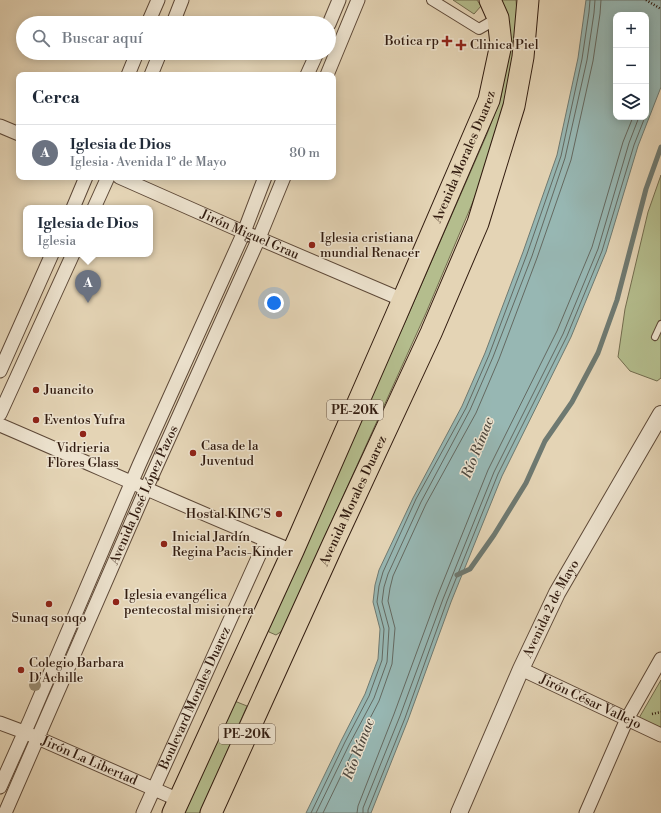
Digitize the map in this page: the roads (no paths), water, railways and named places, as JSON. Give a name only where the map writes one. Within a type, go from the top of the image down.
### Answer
[{"type":"highway","name":"Avenida Morales Duarez","points":[[211,813],[336,537],[431,333],[478,223],[514,106],[523,57],[528,0]]},
{"type":"highway","name":"Avenida Morales Duarez","points":[[176,807],[293,551],[490,100],[501,44],[494,9]]},
{"type":"highway","points":[[234,681],[266,693]]},
{"type":"street","points":[[151,16],[158,0]]},
{"type":"street","points":[[176,16],[182,0]]},
{"type":"street","points":[[332,16],[339,0]]},
{"type":"street","points":[[336,53],[358,0]]},
{"type":"street","points":[[432,0],[478,29],[494,9]]},
{"type":"street","points":[[129,72],[134,60]]},
{"type":"street","points":[[152,72],[157,60]]},
{"type":"street","points":[[308,72],[314,60]]},
{"type":"street","points":[[328,72],[333,60]]},
{"type":"street","points":[[0,126],[16,133]]},
{"type":"street","points":[[74,205],[85,180]]},
{"type":"street","points":[[95,205],[107,180]]},
{"type":"street","name":"Jirón Miguel Grau","points":[[126,180],[403,300]]},
{"type":"street","name":"Avenida José López Pazos","points":[[0,787],[132,482],[244,232],[264,180]]},
{"type":"street","name":"Avenida José López Pazos","points":[[5,813],[146,489],[259,238],[283,180]]},
{"type":"street","points":[[0,371],[51,257]]},
{"type":"street","points":[[0,414],[72,257]]},
{"type":"street","name":"Avenida 2 de Mayo","points":[[459,813],[521,669],[557,593],[661,414]]},
{"type":"street","points":[[0,425],[293,551]]},
{"type":"street","name":"Boulevard Morales Duarez","points":[[143,813],[266,540]]},
{"type":"street","points":[[586,813],[627,719],[661,659]]},
{"type":"street","name":"Jirón César Vallejo","points":[[521,669],[661,735]]},
{"type":"street","name":"Jirón La Libertad","points":[[0,723],[24,732],[153,789],[176,807]]},
{"type":"lane","points":[[656,336],[661,324]]},
{"type":"water","name":"Río Rímac","points":[[586,0],[661,0],[661,87],[649,118],[649,12],[613,12],[613,120],[648,120],[638,146],[606,252],[571,337],[502,476],[451,602],[408,720],[371,813],[306,813],[365,694],[378,659],[380,629],[373,602],[379,570],[413,498],[462,406],[485,353],[557,155],[578,58]]},
{"type":"waterway","points":[[457,575],[470,569],[494,535],[526,483],[545,441],[572,402],[598,353],[617,300],[646,189],[661,147]]},
{"type":"place","name":"Botica rp","points":[[447,41]]},
{"type":"place","name":"Clinica Piel","points":[[461,45]]},
{"type":"place","name":"Iglesia cristiana mundial Renacer","points":[[312,245]]},
{"type":"place","name":"Iglesia de Dios","points":[[88,303]]},
{"type":"place","name":"Juancito","points":[[36,390]]},
{"type":"place","name":"Eventos Yufra","points":[[36,420]]},
{"type":"place","name":"Vidrieria Flores Glass","points":[[83,434]]},
{"type":"place","name":"Casa de la Juventud","points":[[193,453]]},
{"type":"place","name":"Hostal KING'S","points":[[279,514]]},
{"type":"place","name":"Inicial Jardín Regina Pacis-Kinder","points":[[164,544]]},
{"type":"place","name":"Iglesia evangélica pentecostal misionera","points":[[116,602]]},
{"type":"place","name":"Sunaq sonqo","points":[[49,604]]},
{"type":"place","name":"Colegio Barbara D'Achille","points":[[21,670]]}]
